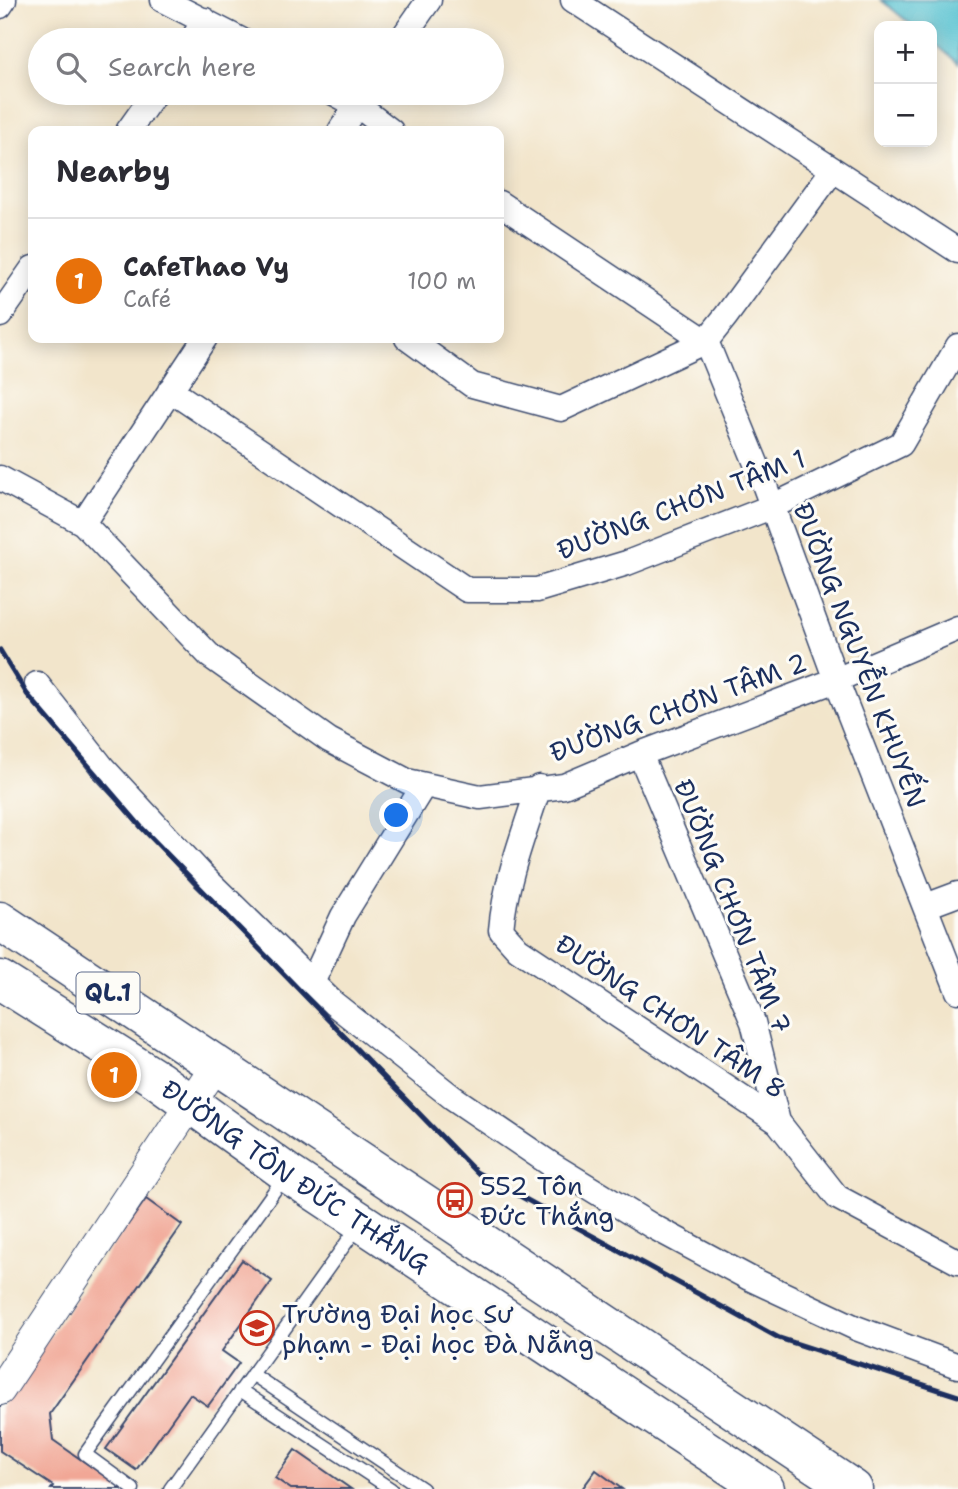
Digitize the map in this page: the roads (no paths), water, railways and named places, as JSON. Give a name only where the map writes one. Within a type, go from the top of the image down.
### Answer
[{"type":"highway","name":"ĐƯỜNG TÔN ĐỨC THẮNG","points":[[0,921],[853,1489]]},
{"type":"highway","name":"ĐƯỜNG TÔN ĐỨC THẮNG","points":[[0,981],[158,1080],[287,1172],[744,1479]]},
{"type":"street","points":[[0,6],[4,0]]},
{"type":"street","points":[[163,0],[197,28]]},
{"type":"street","points":[[409,28],[429,0]]},
{"type":"street","points":[[573,0],[958,251]]},
{"type":"street","points":[[132,126],[146,105]]},
{"type":"street","points":[[343,126],[357,105]]},
{"type":"street","points":[[367,105],[386,126]]},
{"type":"street","points":[[414,343],[472,385],[561,409],[706,341],[832,171]]},
{"type":"street","points":[[504,206],[706,341]]},
{"type":"street","points":[[0,315],[28,275]]},
{"type":"street","name":"ĐƯỜNG NGUYỄN KHUYẾN","points":[[706,341],[760,473],[836,680],[958,991]]},
{"type":"street","points":[[83,523],[202,343]]},
{"type":"street","name":"ĐƯỜNG CHƠN TÂM 1","points":[[170,390],[467,590],[537,590],[627,563],[771,508],[901,444],[958,346]]},
{"type":"street","name":"ĐƯỜNG CHƠN TÂM 2","points":[[0,478],[83,523],[210,656],[329,740],[407,781],[480,797],[539,787],[564,786],[640,754],[836,680],[958,628]]},
{"type":"street","points":[[37,684],[103,768],[202,875],[333,1003],[452,1097],[549,1163],[652,1226],[749,1278],[856,1328],[958,1366]]},
{"type":"street","name":"ĐƯỜNG CHƠN TÂM 7","points":[[640,754],[753,1022],[778,1122]]},
{"type":"street","points":[[312,982],[343,916],[424,785]]},
{"type":"street","name":"ĐƯỜNG CHƠN TÂM 8","points":[[539,787],[506,897],[501,930],[518,950],[778,1122],[837,1197],[958,1262]]},
{"type":"street","points":[[926,906],[958,894]]},
{"type":"street","points":[[0,1390],[216,1065]]},
{"type":"lane","points":[[133,1489],[85,1454],[287,1172]]},
{"type":"lane","points":[[170,1489],[362,1222]]},
{"type":"lane","points":[[252,1374],[423,1489]]},
{"type":"lane","points":[[240,1390],[391,1489]]},
{"type":"water","points":[[881,0],[958,0],[958,63],[937,45],[937,21],[907,21]]},
{"type":"railway","points":[[0,650],[27,694],[142,828],[476,1172],[779,1338],[958,1396]]},
{"type":"place","name":"CafeThao Vy","points":[[114,1075]]},
{"type":"place","name":"552 Tôn Đức Thắng","points":[[455,1200]]},
{"type":"place","name":"Trường Đại học Sư phạm - Đại học Đà Nẵng","points":[[257,1328]]}]
